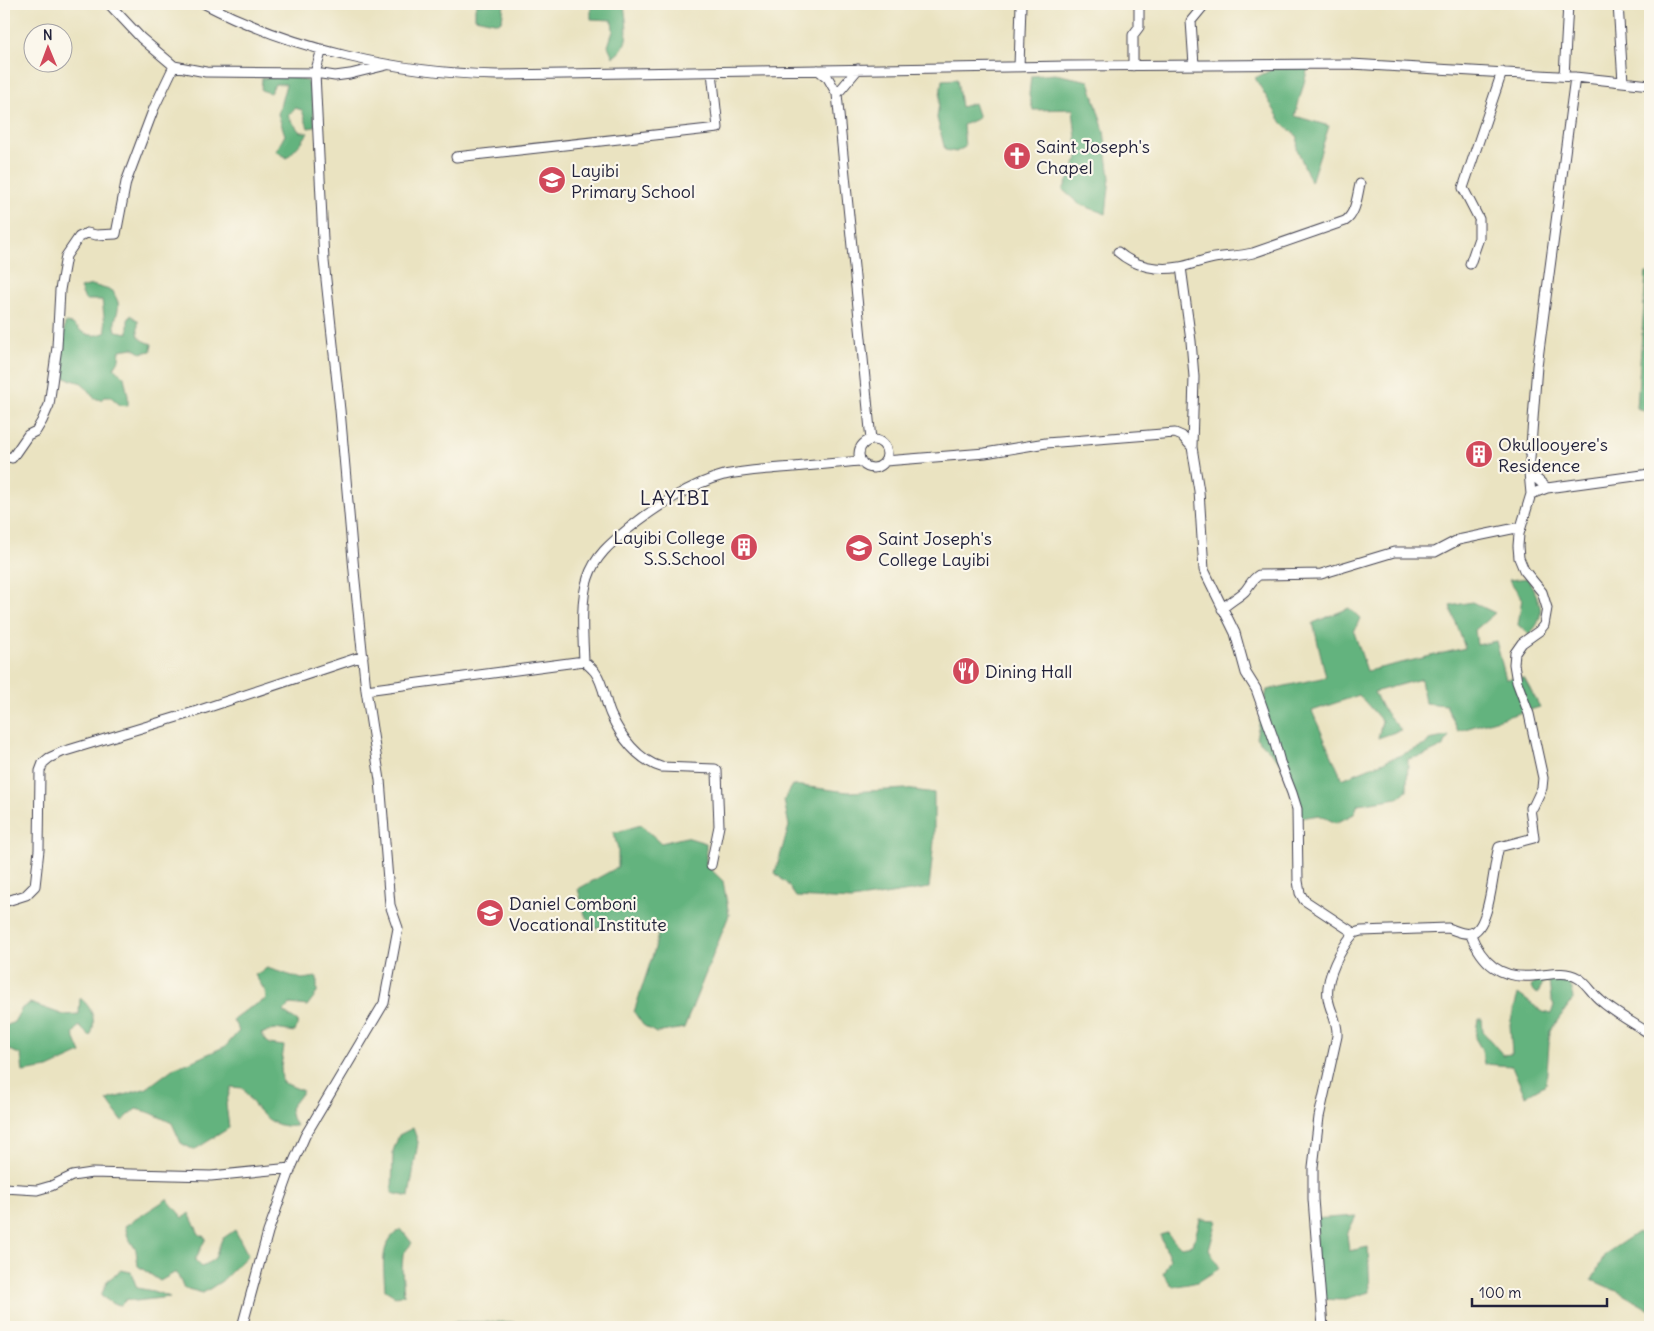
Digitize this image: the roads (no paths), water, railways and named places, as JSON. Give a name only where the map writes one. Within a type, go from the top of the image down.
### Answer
[{"type":"street","points":[[109,4],[141,38],[174,66],[206,72],[315,72],[335,76],[390,64]]},
{"type":"street","points":[[205,4],[254,27],[296,42],[390,64],[455,74],[1358,64],[1575,76],[1650,85]]},
{"type":"street","points":[[1019,67],[1022,13],[1020,4]]},
{"type":"street","points":[[1133,66],[1133,35],[1139,27],[1139,4]]},
{"type":"street","points":[[1194,65],[1191,21],[1205,4]]},
{"type":"street","points":[[1564,76],[1568,4]]},
{"type":"street","points":[[1618,4],[1623,82]]},
{"type":"street","points":[[242,1327],[268,1232],[291,1168],[305,1136],[382,1008],[398,928],[390,904],[380,780],[366,690],[324,261],[315,72],[322,49]]},
{"type":"street","points":[[4,456],[12,458],[28,435],[36,431],[49,405],[57,347],[60,290],[66,256],[80,237],[87,233],[96,235],[116,234],[126,182],[154,108],[174,66]]},
{"type":"street","points":[[838,94],[858,69]]},
{"type":"street","points":[[818,70],[828,78],[838,94],[871,440]]},
{"type":"street","points":[[456,157],[718,128],[712,72]]},
{"type":"street","points":[[1470,264],[1479,238],[1479,219],[1464,188],[1502,72]]},
{"type":"street","points":[[1181,267],[1194,377],[1192,447],[1201,505],[1204,570],[1235,633],[1246,674],[1256,689],[1297,809],[1298,881],[1300,893],[1304,900],[1354,933],[1448,928],[1461,933],[1476,931],[1481,926],[1484,918],[1492,887],[1499,846],[1534,838],[1530,808],[1533,807],[1542,788],[1543,778],[1529,714],[1517,682],[1514,664],[1515,653],[1522,643],[1544,625],[1547,608],[1542,592],[1524,570],[1518,546],[1521,526],[1531,494],[1529,472],[1538,357],[1575,76]]},
{"type":"street","points":[[1118,252],[1140,265],[1156,269],[1181,267],[1214,258],[1253,253],[1349,219],[1353,212],[1360,184]]},
{"type":"street","points":[[885,461],[1175,433],[1182,436],[1192,447]]},
{"type":"street","points":[[712,865],[720,826],[717,771],[715,769],[661,767],[641,756],[630,746],[621,732],[611,715],[595,672],[584,661],[583,598],[591,570],[606,548],[648,514],[686,491],[723,476],[743,472],[860,461],[869,468],[874,468],[879,467],[885,461],[886,449],[883,444],[871,440],[863,444],[859,452],[860,461]]},
{"type":"street","points":[[1529,472],[1548,488]]},
{"type":"street","points":[[1531,494],[1548,488],[1650,474]]},
{"type":"street","points":[[1222,609],[1244,591],[1253,579],[1259,575],[1321,574],[1394,552],[1434,552],[1458,540],[1521,526]]},
{"type":"street","points":[[4,902],[26,895],[35,886],[39,850],[40,771],[43,763],[49,758],[62,752],[203,709],[363,656]]},
{"type":"street","points":[[366,690],[584,661]]},
{"type":"street","points":[[1323,1327],[1313,1199],[1313,1167],[1319,1117],[1337,1036],[1337,1025],[1328,1000],[1328,989],[1339,956],[1354,933]]},
{"type":"street","points":[[1470,933],[1477,950],[1487,963],[1499,971],[1517,977],[1550,973],[1564,974],[1579,979],[1600,1001],[1650,1034]]},
{"type":"street","points":[[4,1188],[37,1190],[72,1176],[92,1173],[211,1176],[291,1168]]},
{"type":"place","name":"Saint Joseph's Chapel","points":[[1017,156]]},
{"type":"place","name":"Layibi Primary School","points":[[552,180]]},
{"type":"place","name":"Okullooyere's Residence","points":[[1479,454]]},
{"type":"place","name":"Layibi College S.S.School","points":[[744,547]]},
{"type":"place","name":"Saint Joseph's College Layibi","points":[[859,548]]},
{"type":"place","name":"Dining Hall","points":[[966,671]]},
{"type":"place","name":"Daniel Comboni Vocational Institute","points":[[490,913]]},
{"type":"district","name":"LAYIBI","points":[[675,497]]}]
